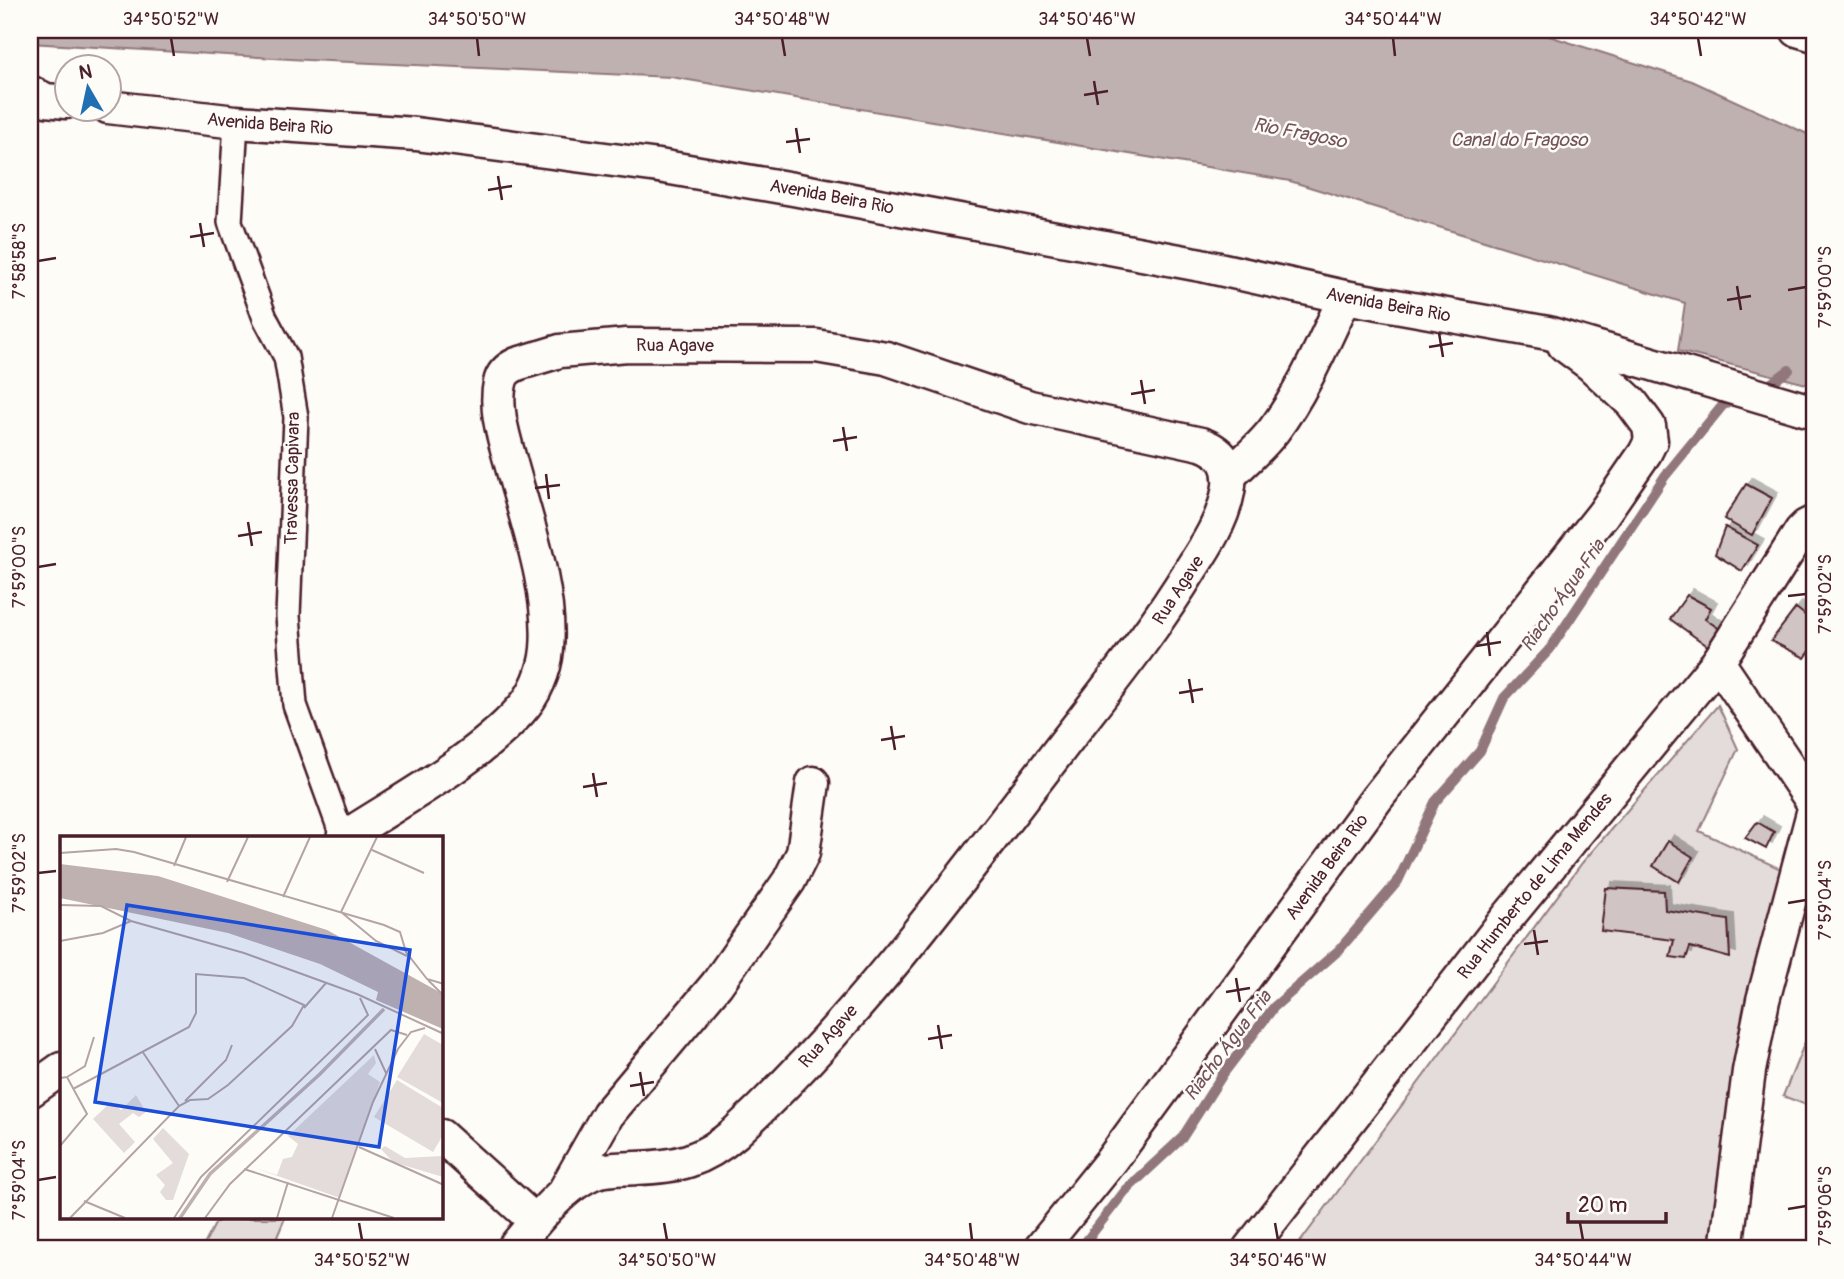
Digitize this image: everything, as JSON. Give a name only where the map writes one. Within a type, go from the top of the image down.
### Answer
[{"type":"street","points":[[1797,30],[1814,35]]},
{"type":"street","name":"Avenida Beira Rio","points":[[122,109],[236,122],[415,134],[659,166],[952,218],[1201,265],[1345,296],[1548,333],[1813,412]]},
{"type":"street","name":"Travessa Capivara","points":[[236,122],[230,222],[265,318],[286,357],[296,417],[288,616],[295,705],[342,836]]},
{"type":"street","points":[[1229,477],[1265,441],[1281,420],[1325,340],[1345,296]]},
{"type":"street","name":"Avenida Beira Rio","points":[[1040,1249],[1111,1161],[1377,798],[1603,514],[1645,453],[1651,441],[1649,426],[1632,403],[1591,365],[1548,333]]},
{"type":"street","name":"Rua Agave","points":[[507,447],[499,406],[500,383],[510,367],[531,358],[560,351],[627,345],[816,346],[886,358],[1030,407],[1201,444],[1226,459],[1229,477],[1226,502],[1213,533],[1170,604],[1128,663],[969,869],[827,1040],[733,1134],[712,1151],[697,1160],[673,1166],[596,1172],[573,1184],[535,1221],[513,1249]]},
{"type":"street","name":"Travessa Capivara","points":[[346,836],[461,761],[499,731],[521,710],[540,678],[547,649],[545,597],[507,447]]},
{"type":"street","name":"Rua Humberto de Lima Mendes","points":[[1249,1249],[1507,918],[1717,662],[1801,531],[1814,522]]},
{"type":"street","points":[[1717,662],[1814,806],[1763,1000],[1749,1071],[1726,1249]]},
{"type":"street","points":[[561,1197],[608,1114],[717,984],[789,881],[803,853],[813,783]]},
{"type":"street","points":[[30,1091],[60,1070]]},
{"type":"street","points":[[443,1138],[535,1221]]},
{"type":"shaded area","points":[[1718,705],[1738,749],[1699,831],[1783,870],[1723,1249],[1295,1249],[1582,863]]},
{"type":"shaded area","points":[[1814,1020],[1814,1108],[1783,1096]]},
{"type":"shaded area","points":[[220,1220],[284,1220],[272,1249],[202,1249],[215,1224]]},
{"type":"water","name":"Canal do Fragoso","points":[[30,30],[1530,30],[1692,81],[1814,137],[1814,386],[1678,351],[1685,303],[1290,181],[671,77],[307,60],[30,43]]},
{"type":"building","points":[[1746,484],[1772,498],[1752,535],[1724,519]]},
{"type":"building","points":[[1725,527],[1758,545],[1742,571],[1715,554]]},
{"type":"building","points":[[1687,595],[1711,608],[1705,619],[1724,632],[1709,647],[1670,619]]},
{"type":"building","points":[[1796,608],[1814,622],[1814,645],[1805,658],[1771,641]]},
{"type":"building","points":[[1757,822],[1774,832],[1766,849],[1745,838]]},
{"type":"building","points":[[1668,841],[1693,857],[1679,882],[1653,866]]},
{"type":"building","points":[[1606,888],[1664,891],[1665,910],[1728,920],[1730,958],[1690,947],[1686,959],[1670,957],[1674,940],[1601,931]]},
{"type":"waterway","name":"Riacho Água Fria","points":[[1762,390],[1789,370]]},
{"type":"waterway","name":"Riacho Água Fria","points":[[1080,1249],[1125,1191],[1182,1138],[1223,1074],[1274,1007],[1339,950],[1398,881],[1435,802],[1480,751],[1504,698],[1550,649],[1665,476],[1723,405],[1738,399]]},
{"type":"water label","name":"Rio Fragoso","points":[[1300,132]]}]
